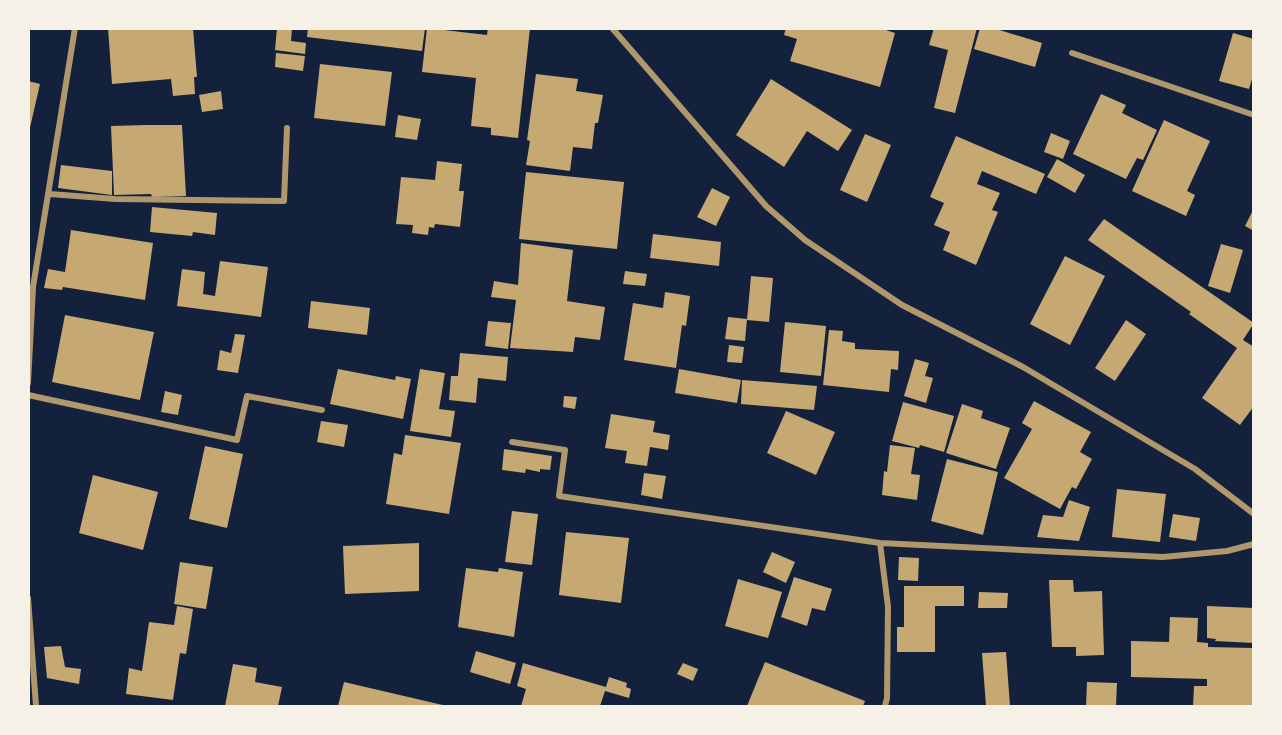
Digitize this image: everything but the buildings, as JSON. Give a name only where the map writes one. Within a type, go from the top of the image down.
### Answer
[{"type":"street","points":[[28,383],[33,287],[50,194],[75,28]]},
{"type":"street","points":[[612,28],[766,206],[805,240],[902,305],[1023,367],[1195,469],[1254,514]]},
{"type":"street","points":[[1072,53],[1254,115]]},
{"type":"street","points":[[50,194],[148,200],[284,201],[287,128]]},
{"type":"street","points":[[28,395],[237,440],[247,396],[322,410]]},
{"type":"street","points":[[512,442],[565,450],[559,496],[880,543],[1163,557],[1227,551],[1254,544]]},
{"type":"street","points":[[880,543],[888,607],[885,706]]},
{"type":"street","points":[[28,598],[36,706]]}]
